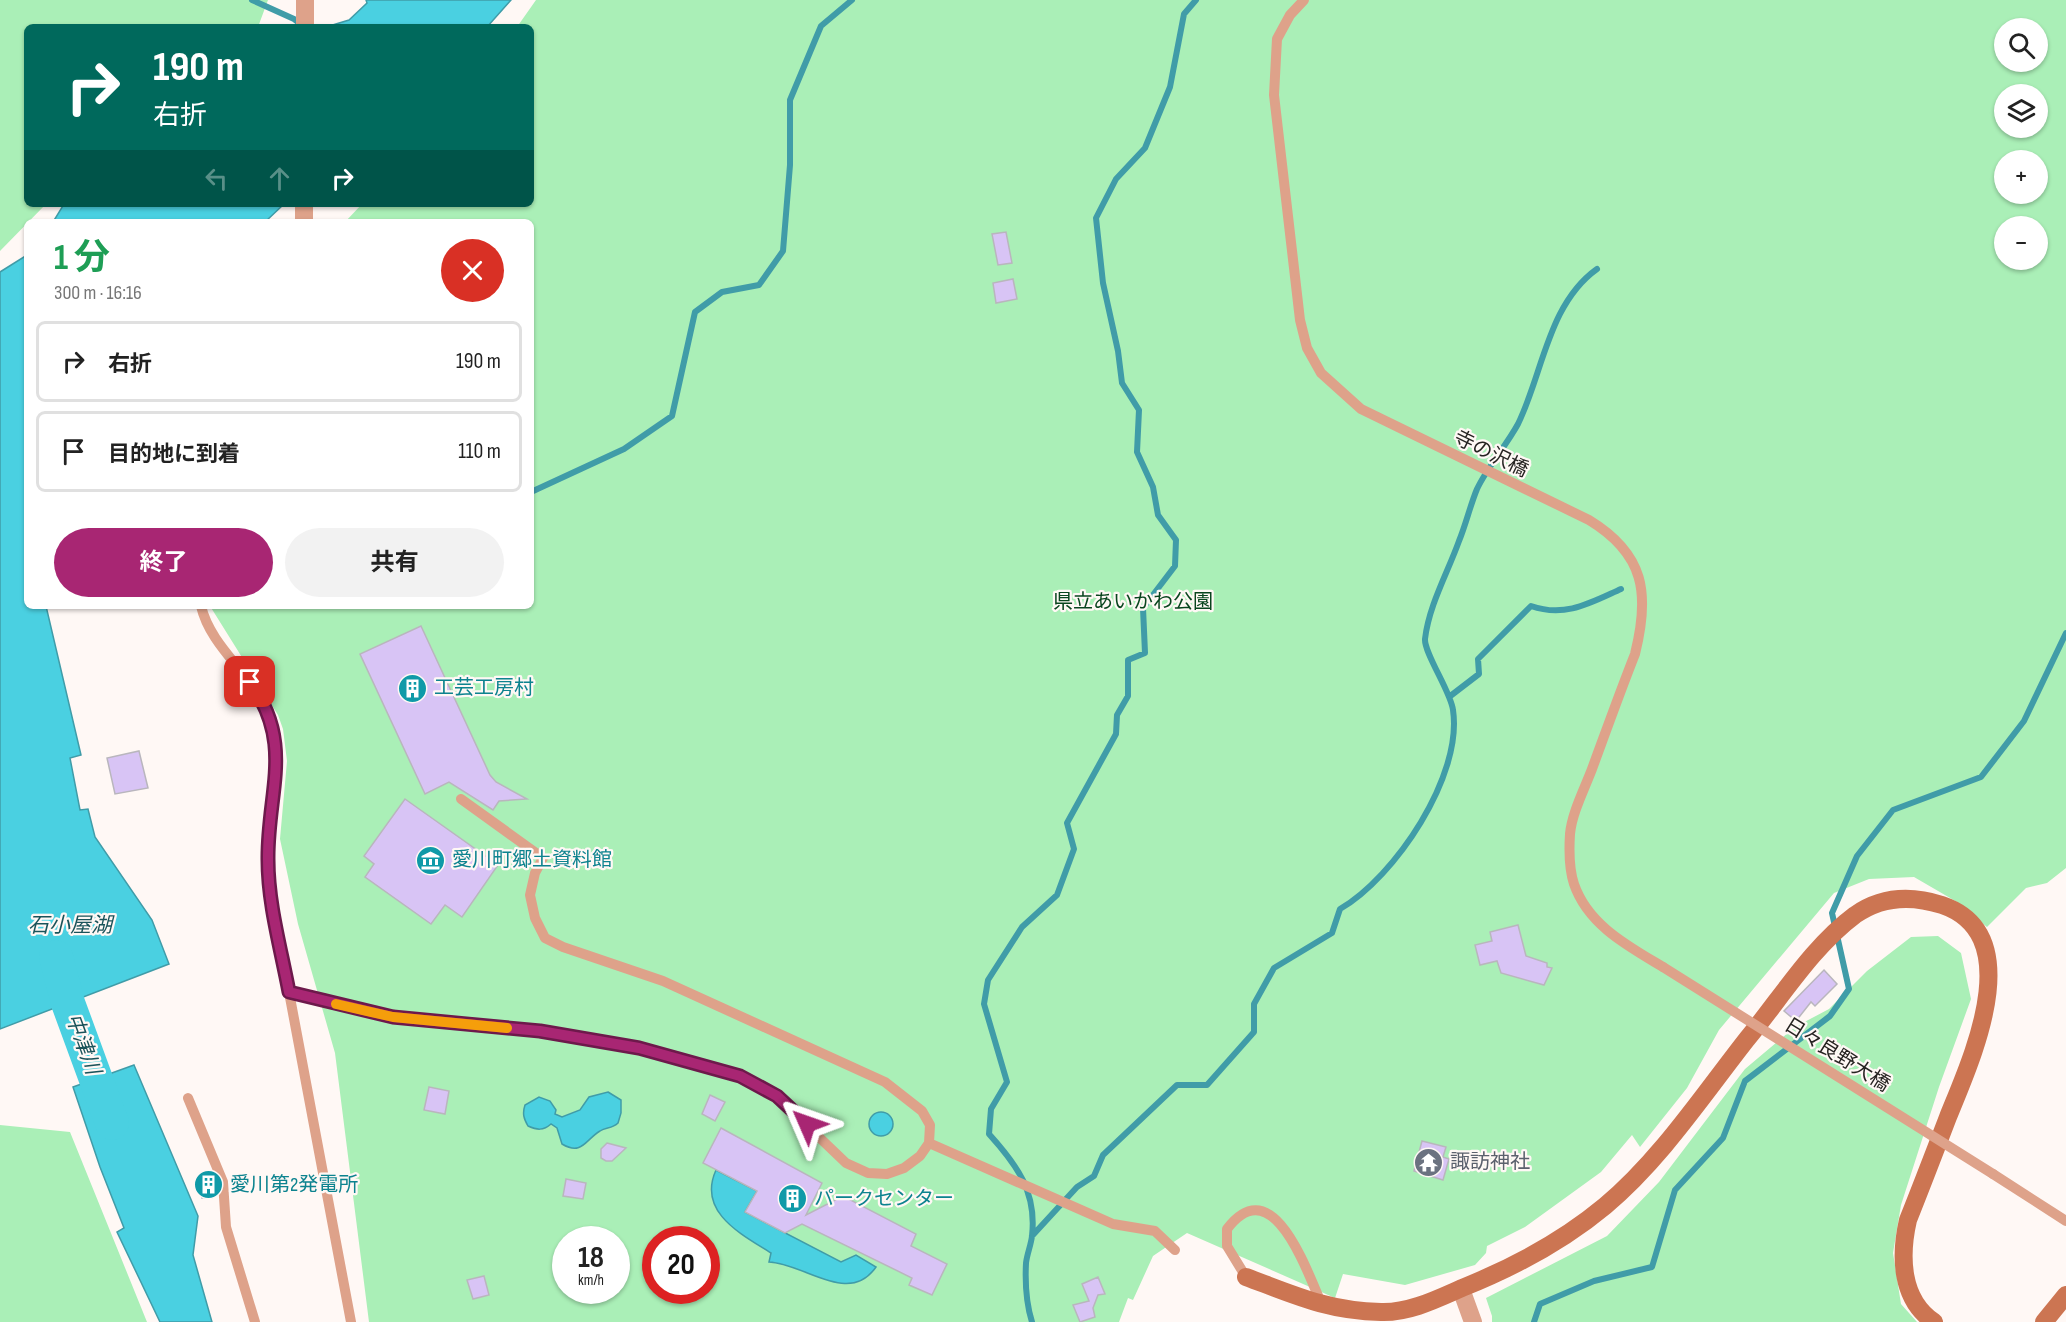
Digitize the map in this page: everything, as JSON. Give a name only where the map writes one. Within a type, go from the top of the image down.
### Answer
[{"type":"street","points":[[305,0],[305,24]]},
{"type":"street","points":[[1246,1277],[1323,1307],[1385,1313],[1410,1308],[1461,1289],[1563,1237],[1622,1191],[1665,1143],[1826,940],[1872,904],[1901,897],[1925,899],[1950,908],[1968,922],[1980,938],[1987,964],[1989,995],[1980,1037],[1908,1220],[1903,1244],[1903,1268],[1910,1293],[1927,1317],[1934,1322]]},
{"type":"street","points":[[1461,1289],[1473,1322]]},
{"type":"street","points":[[2044,1322],[2066,1295]]},
{"type":"lane","name":"寺の沢橋","points":[[1304,0],[1290,15],[1277,39],[1274,78],[1300,320],[1307,348],[1321,373],[1361,409],[1601,528],[1622,546],[1636,569],[1644,598],[1635,654],[1570,833],[1570,859],[1574,885],[1588,910],[1618,940],[1663,967]]},
{"type":"lane","points":[[202,609],[208,625],[264,701],[272,720],[276,758],[268,870],[270,891],[351,1322]]},
{"type":"lane","points":[[289,992],[393,1017],[540,1031],[639,1048],[740,1076],[777,1096],[846,1163],[868,1173],[886,1174],[904,1168],[920,1156],[929,1143],[930,1125],[922,1111],[885,1082],[663,981],[563,947],[545,938],[535,918],[530,895],[535,873],[543,858],[461,799]]},
{"type":"lane","name":"日々良野大橋","points":[[1663,967],[2066,1221]]},
{"type":"lane","points":[[188,1098],[223,1182],[226,1227],[255,1322]]},
{"type":"lane","points":[[929,1143],[1122,1227],[1155,1231],[1175,1250]]},
{"type":"lane","points":[[1246,1277],[1227,1246],[1227,1229],[1243,1214],[1258,1210],[1269,1213],[1279,1220],[1294,1244],[1323,1307]]},
{"type":"green space","points":[[0,0],[268,0],[259,24],[24,24],[24,207],[43,207],[31,219],[24,219],[24,226],[0,251]]},
{"type":"green space","name":"県立あいかわ公園","points":[[536,0],[2066,0],[2066,868],[2047,883],[2026,888],[1987,927],[1957,902],[1914,877],[1869,879],[1834,893],[1719,1030],[1687,1088],[1640,1147],[1632,1135],[1601,1172],[1525,1227],[1487,1246],[1486,1253],[1475,1265],[1405,1285],[1343,1274],[1335,1298],[1187,1233],[1153,1256],[1133,1300],[1128,1298],[1119,1322],[369,1322],[335,1053],[298,924],[280,839],[287,761],[283,729],[278,715],[212,609],[534,609],[534,219],[348,219],[359,207],[534,207],[534,24],[519,24]]},
{"type":"green space","points":[[1938,936],[1961,953],[1971,999],[1939,1087],[1901,1205],[1893,1253],[1901,1304],[1917,1322],[1492,1322],[1486,1298],[1607,1236],[1659,1182],[1745,1069],[1795,1027],[1829,1009],[1867,971],[1911,937]]},
{"type":"green space","points":[[0,1125],[70,1132],[147,1322],[0,1322]]},
{"type":"water","points":[[366,0],[511,0],[490,24],[336,24],[349,20],[367,3]]},
{"type":"water","points":[[62,207],[281,207],[268,219],[55,219]]},
{"type":"water","name":"石小屋湖","points":[[24,257],[24,609],[47,609],[81,755],[70,758],[80,810],[88,809],[95,837],[152,920],[169,964],[0,1029],[0,272]]},
{"type":"water","points":[[134,1065],[198,1216],[193,1255],[212,1322],[160,1322],[117,1232],[124,1228],[100,1167],[73,1087]]},
{"type":"water","points":[[608,1092],[621,1100],[618,1123],[600,1131],[579,1148],[562,1144],[557,1128],[551,1124],[543,1129],[537,1129],[528,1126],[525,1119],[525,1105],[539,1097],[550,1101],[556,1110],[555,1114],[562,1117],[580,1110],[589,1097]]},
{"type":"water","points":[[876,1112],[886,1112],[893,1119],[893,1129],[886,1136],[876,1136],[869,1129],[869,1119]]},
{"type":"water","points":[[716,1170],[757,1191],[745,1212],[841,1262],[856,1255],[876,1267],[865,1278],[853,1283],[840,1283],[783,1264],[769,1262],[771,1253],[735,1229],[717,1210],[712,1198],[712,1185]]},
{"type":"building","points":[[1006,232],[1012,263],[998,265],[992,234]]},
{"type":"building","points":[[1013,279],[1017,299],[996,303],[993,283]]},
{"type":"building","name":"工芸工房村","points":[[421,626],[490,775],[496,782],[527,799],[499,801],[493,810],[449,782],[425,794],[360,654]]},
{"type":"building","points":[[139,751],[148,788],[115,794],[107,758]]},
{"type":"building","name":"愛川町郷土資料館","points":[[405,799],[498,865],[462,917],[445,905],[431,924],[365,877],[374,864],[364,856]]},
{"type":"building","points":[[1518,925],[1526,956],[1547,963],[1547,967],[1552,968],[1544,985],[1501,973],[1497,961],[1480,965],[1475,945],[1492,941],[1490,932]]},
{"type":"building","points":[[1824,970],[1837,984],[1815,1006],[1811,1002],[1796,1021],[1784,1011]]},
{"type":"building","points":[[429,1087],[449,1091],[445,1114],[424,1110]]},
{"type":"building","points":[[710,1095],[725,1102],[715,1121],[702,1114]]},
{"type":"building","name":"パークセンター","points":[[721,1128],[822,1183],[806,1215],[843,1196],[916,1234],[911,1246],[947,1264],[932,1295],[909,1285],[912,1278],[802,1224],[785,1233],[745,1212],[757,1191],[703,1163]]},
{"type":"building","points":[[1422,1141],[1446,1147],[1443,1157],[1449,1159],[1443,1180],[1414,1171]]},
{"type":"building","points":[[607,1143],[626,1148],[612,1161],[606,1161],[601,1158],[601,1149]]},
{"type":"building","name":"愛川第2発電所","points":[[212,1174],[216,1193],[202,1198],[196,1180]]},
{"type":"building","points":[[566,1179],[586,1183],[583,1199],[563,1196]]},
{"type":"building","points":[[484,1276],[489,1295],[473,1299],[467,1280]]},
{"type":"building","points":[[1098,1277],[1105,1294],[1098,1295],[1093,1308],[1095,1317],[1080,1322],[1073,1305],[1089,1301],[1082,1284]]},
{"type":"waterway","points":[[252,0],[301,24]]},
{"type":"waterway","points":[[534,491],[624,449],[672,416],[695,312],[722,292],[759,285],[783,251],[790,165],[790,100],[821,26],[852,0]]},
{"type":"waterway","points":[[1032,1322],[1027,1300],[1026,1278],[1032,1236],[1031,1206],[1023,1180],[989,1134],[991,1109],[1007,1082],[984,1004],[988,980],[1022,927],[1057,895],[1074,849],[1067,823],[1116,734],[1117,715],[1128,696],[1128,660],[1145,653],[1143,608],[1175,566],[1176,540],[1158,515],[1153,487],[1137,452],[1139,410],[1122,383],[1118,351],[1103,283],[1096,218],[1116,179],[1145,148],[1170,87],[1184,14],[1196,0]]},
{"type":"waterway","points":[[1032,1236],[1077,1187],[1094,1176],[1103,1155],[1177,1085],[1207,1085],[1254,1032],[1254,1004],[1274,968],[1332,933],[1340,909],[1361,894],[1382,874],[1403,849],[1421,822],[1436,794],[1447,764],[1453,736],[1451,702],[1426,645],[1430,614],[1477,489],[1518,424],[1557,320],[1581,284],[1597,269]]},
{"type":"waterway","points":[[1449,697],[1479,674],[1478,659],[1531,606],[1566,610],[1588,604],[1621,589]]},
{"type":"waterway","points":[[1534,1322],[1540,1304],[1594,1281],[1652,1267],[1675,1190],[1723,1138],[1745,1081],[1830,1016],[1849,989],[1832,913],[1857,856],[1893,810],[1981,777],[2024,721],[2066,633]]},
{"type":"waterway","name":"中津川","points":[[56,957],[68,1003],[112,1123]]},
{"type":"slow traffic","points":[[336,1004],[393,1017],[507,1028]]},
{"type":"place","name":"工芸工房村","points":[[413,688]]},
{"type":"place","name":"愛川町郷土資料館","points":[[431,860]]},
{"type":"place","name":"諏訪神社","points":[[1429,1162]]},
{"type":"place","name":"愛川第2発電所","points":[[209,1185]]},
{"type":"place","name":"パークセンター","points":[[793,1199]]},
{"type":"route","points":[[250,682],[264,701],[276,738],[268,859],[270,891],[289,992],[393,1017],[540,1031],[639,1048],[740,1076],[777,1096],[807,1124]]}]
